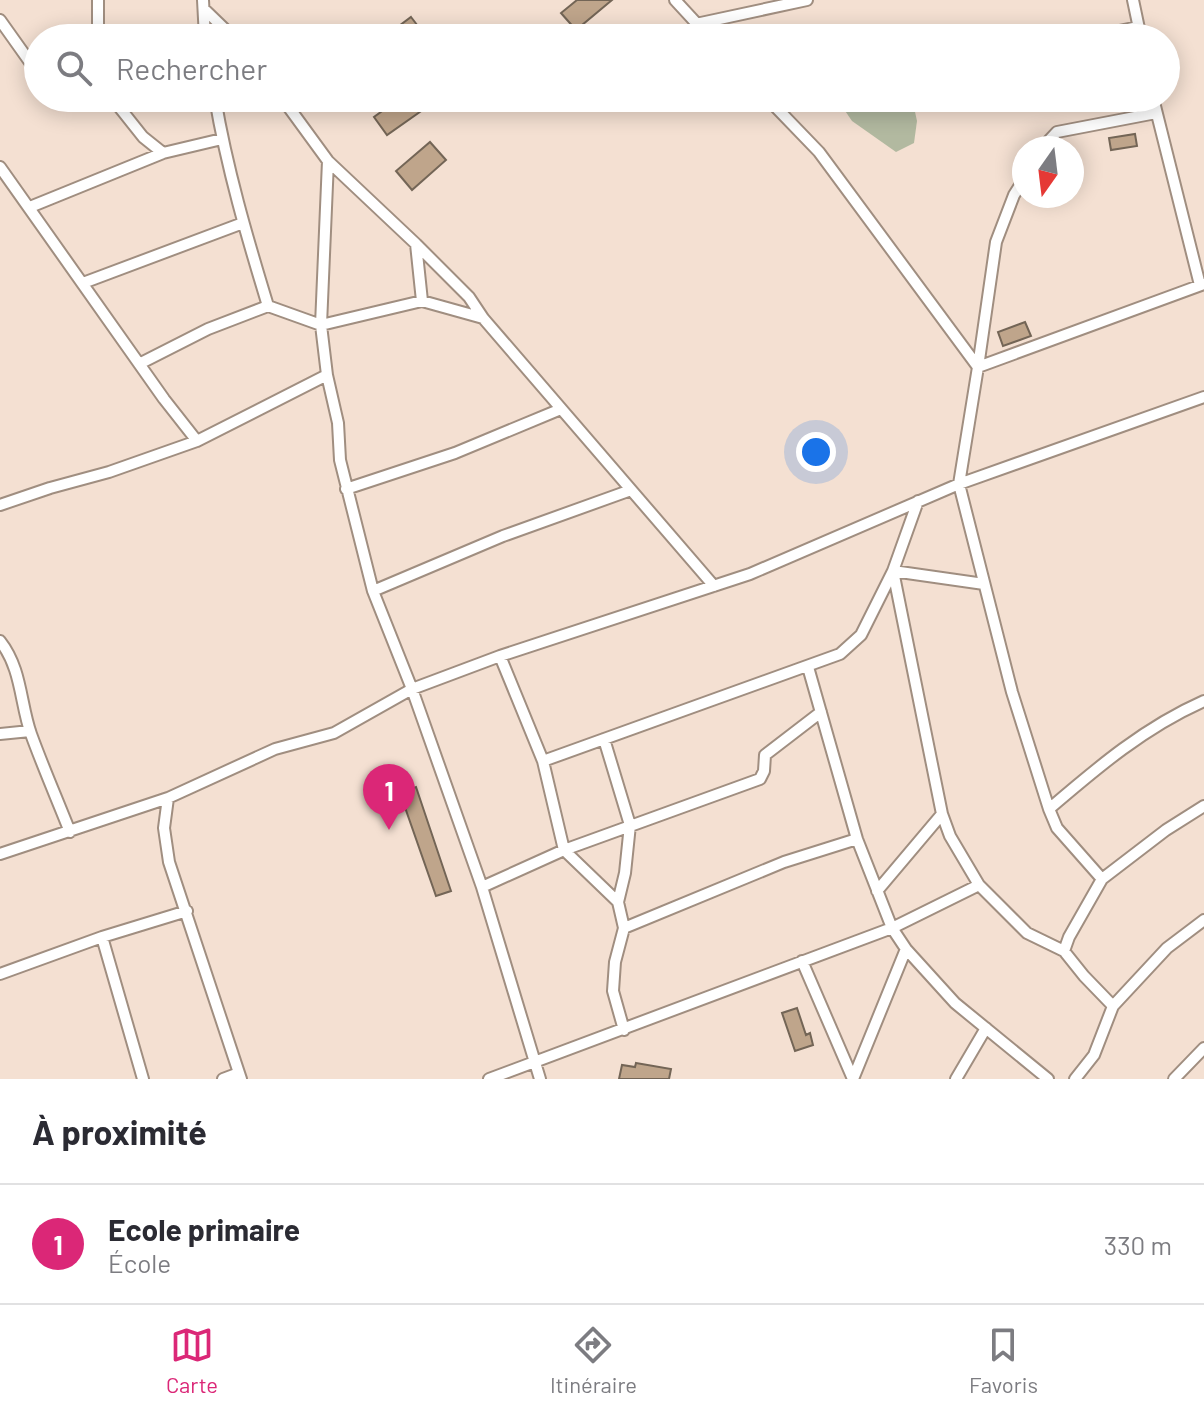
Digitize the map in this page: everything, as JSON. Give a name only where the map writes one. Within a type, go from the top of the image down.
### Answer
[{"type":"street","points":[[98,0],[98,24]]},
{"type":"street","points":[[675,0],[696,24],[807,0]]},
{"type":"street","points":[[1133,0],[1138,24]]},
{"type":"street","points":[[203,4],[204,24]]},
{"type":"street","points":[[203,4],[221,24]]},
{"type":"street","points":[[0,20],[24,54]]},
{"type":"street","points":[[123,112],[143,137],[163,153]]},
{"type":"street","points":[[217,112],[243,223],[268,306]]},
{"type":"street","points":[[292,112],[328,161],[469,297],[483,318],[714,586]]},
{"type":"street","points":[[780,112],[819,152],[978,367]]},
{"type":"street","points":[[978,367],[1202,285],[1156,113],[1057,132],[1053,136]]},
{"type":"street","points":[[30,207],[163,153],[222,139]]},
{"type":"street","points":[[328,161],[321,325],[346,489],[373,591],[412,689],[482,887],[540,1079]]},
{"type":"street","points":[[0,167],[197,441]]},
{"type":"street","points":[[1012,200],[996,242],[959,484],[1012,692],[1049,809],[1057,828],[1102,879]]},
{"type":"street","points":[[83,283],[243,223]]},
{"type":"street","points":[[416,244],[422,301]]},
{"type":"street","points":[[141,363],[208,329],[268,306],[321,325],[422,301],[483,318]]},
{"type":"street","points":[[0,505],[197,441],[327,375]]},
{"type":"street","points":[[0,854],[168,798],[275,749],[334,733],[412,689],[500,656],[750,574],[959,484],[1204,397]]},
{"type":"street","points":[[346,489],[455,453],[561,409]]},
{"type":"street","points":[[373,591],[503,536],[631,490]]},
{"type":"street","points":[[543,761],[840,654],[861,635],[893,571],[918,501]]},
{"type":"street","points":[[893,571],[984,584]]},
{"type":"street","points":[[893,571],[942,814],[950,836],[979,885],[1027,933],[1064,951],[1113,1006]]},
{"type":"street","points":[[0,641],[7,650],[23,695],[30,731],[70,832]]},
{"type":"street","points":[[500,656],[543,761],[564,850],[618,902]]},
{"type":"street","points":[[808,667],[857,839],[892,928],[906,949],[955,1003],[1048,1079]]},
{"type":"street","points":[[1049,809],[1112,754],[1173,715],[1204,701]]},
{"type":"street","points":[[482,887],[564,850],[760,779],[765,755],[821,712]]},
{"type":"street","points":[[0,734],[30,731]]},
{"type":"street","points":[[604,739],[630,825],[625,873],[618,902],[624,928],[615,962],[613,991],[624,1030]]},
{"type":"street","points":[[168,798],[164,828],[169,862],[240,1076],[223,1079]]},
{"type":"street","points":[[1064,951],[1102,879],[1166,830],[1204,806]]},
{"type":"street","points":[[877,891],[942,814]]},
{"type":"street","points":[[624,928],[784,862],[857,839]]},
{"type":"street","points":[[489,1079],[892,928],[979,885]]},
{"type":"street","points":[[0,974],[102,937],[187,911]]},
{"type":"street","points":[[1075,1079],[1094,1055],[1113,1006],[1167,948],[1204,920]]},
{"type":"street","points":[[102,937],[143,1079]]},
{"type":"street","points":[[802,961],[853,1079],[906,949]]},
{"type":"street","points":[[956,1079],[986,1028]]},
{"type":"street","points":[[1174,1079],[1204,1048]]},
{"type":"green space","points":[[846,112],[915,112],[914,143],[896,152],[852,121]]},
{"type":"building","points":[[577,0],[612,0],[583,24],[571,24],[561,13]]},
{"type":"building","points":[[411,17],[416,24],[402,24]]},
{"type":"building","points":[[381,112],[420,112],[387,135],[374,117]]},
{"type":"building","points":[[1135,134],[1137,146],[1111,150],[1109,138]]},
{"type":"building","points":[[430,142],[446,160],[412,190],[396,171]]},
{"type":"building","points":[[1025,322],[1031,336],[1003,346],[998,332]]},
{"type":"building","points":[[416,787],[451,891],[436,896],[400,793]]},
{"type":"building","points":[[797,1008],[806,1035],[810,1033],[813,1045],[795,1051],[782,1013]]},
{"type":"building","points":[[636,1063],[671,1069],[669,1079],[619,1079],[622,1065],[635,1067]]},
{"type":"place","name":"Ecole primaire","points":[[389,830]]}]
